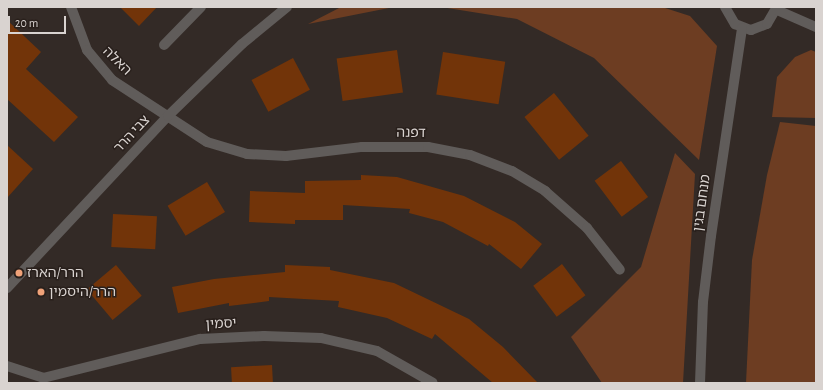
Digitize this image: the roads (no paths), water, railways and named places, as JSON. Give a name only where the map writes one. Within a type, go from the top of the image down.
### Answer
[{"type":"street","name":"האלה","points":[[71,7],[87,50],[112,80],[168,116]]},
{"type":"street","points":[[164,45],[201,7]]},
{"type":"street","name":"צבי הרר","points":[[7,288],[168,116],[242,44],[287,7]]},
{"type":"street","points":[[725,7],[729,18],[742,28],[751,30],[767,24],[777,9],[816,28]]},
{"type":"street","name":"מנחם בגין","points":[[700,383],[704,302],[711,236],[742,28]]},
{"type":"street","name":"דפנה","points":[[168,116],[207,142],[248,154],[286,156],[362,147],[428,147],[470,155],[512,171],[545,190],[587,228],[620,270]]},
{"type":"street","name":"יסמין","points":[[7,366],[43,378],[200,339],[314,338],[377,351],[433,383]]},
{"type":"place","name":"הרר/הארז","points":[[19,273]]},
{"type":"place","name":"הרר/היסמין","points":[[41,292]]}]
